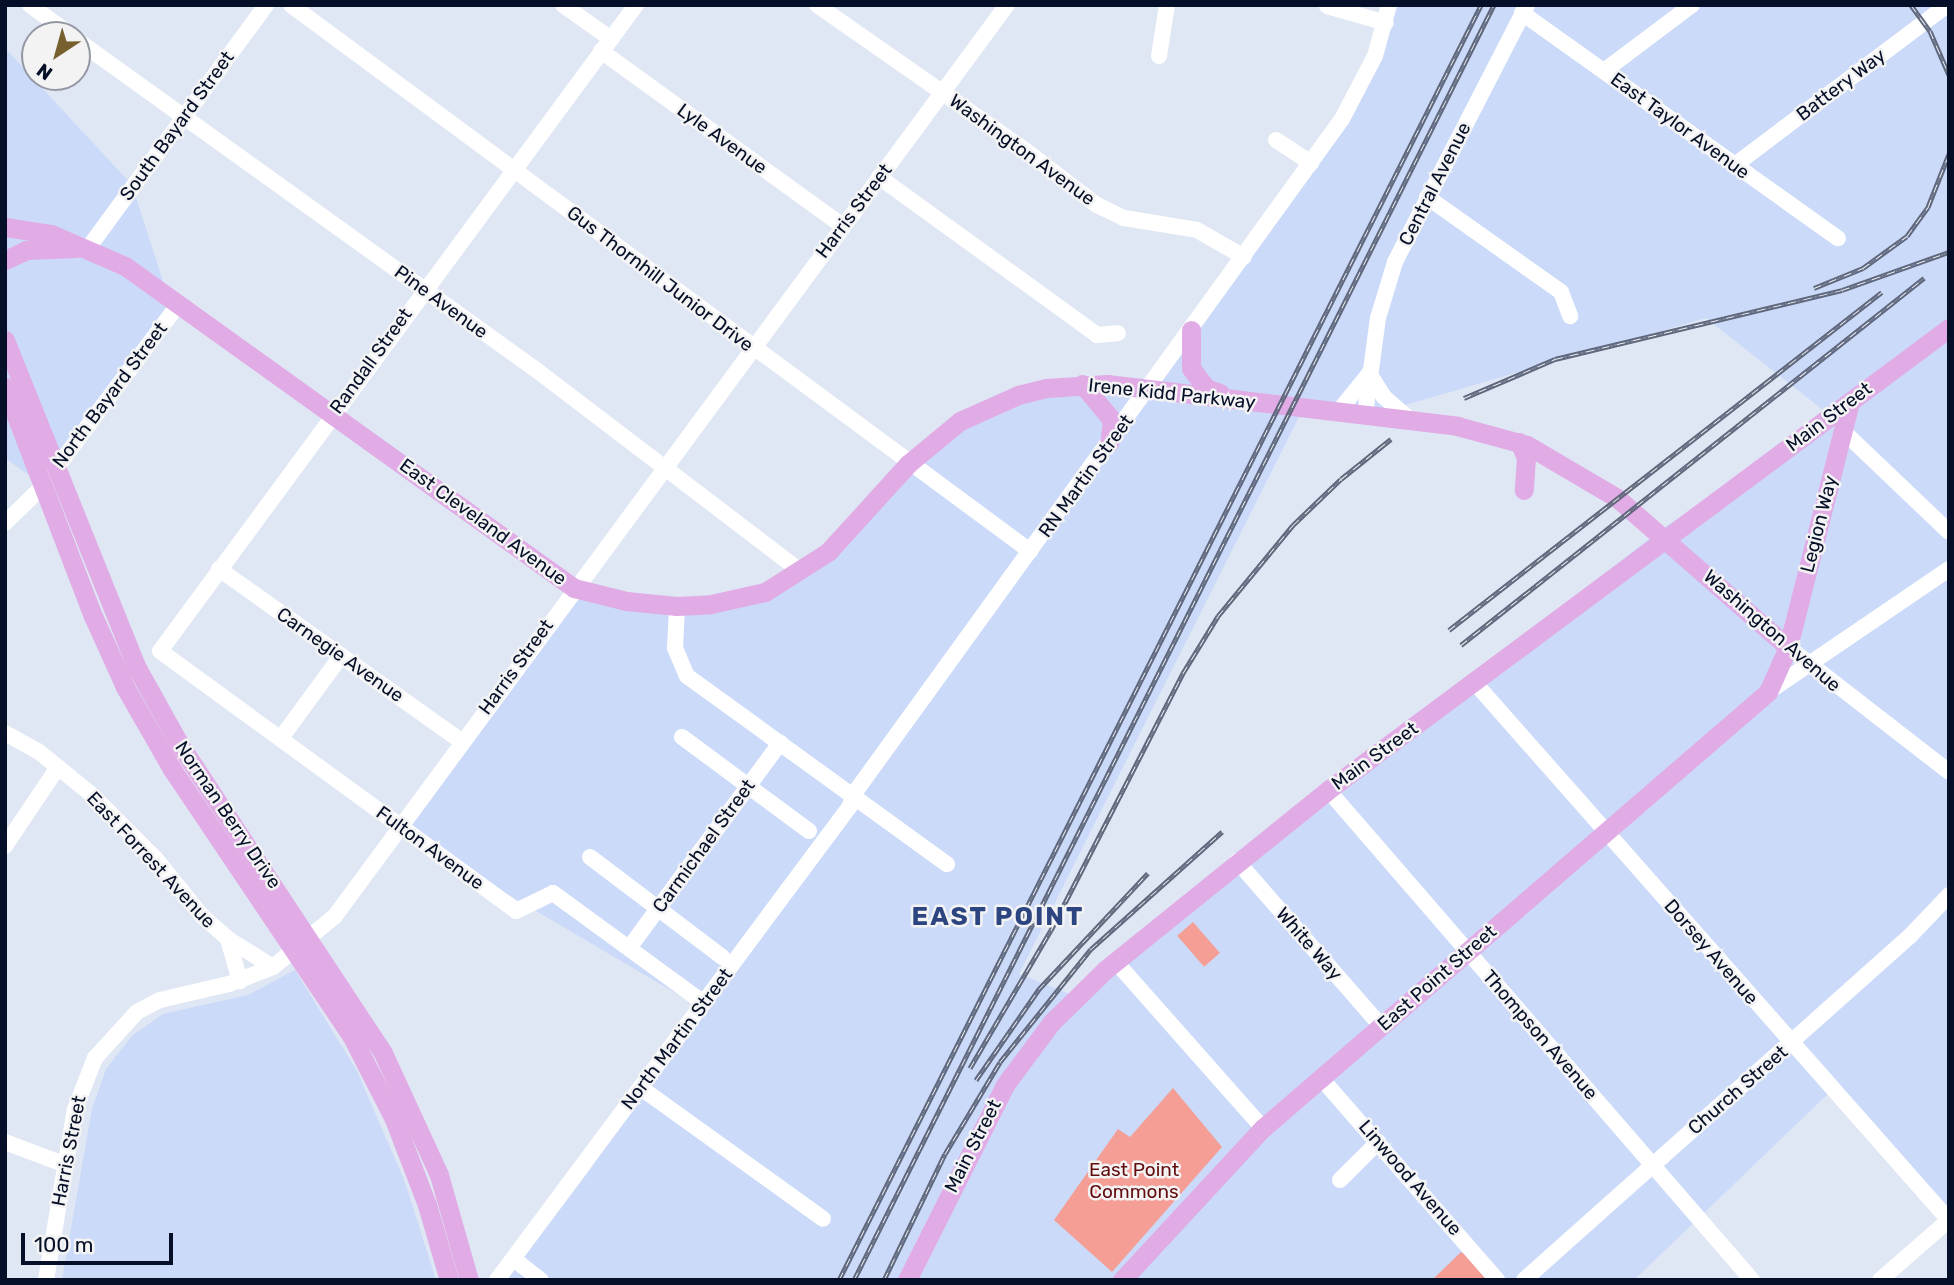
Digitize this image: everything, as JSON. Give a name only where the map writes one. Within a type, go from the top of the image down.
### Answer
[{"type":"main road","name":"East Cleveland Avenue","points":[[5,227],[51,234],[89,247],[125,266],[573,588],[677,606]]},
{"type":"main road","points":[[5,260],[36,249],[89,247]]},
{"type":"main road","name":"Main Street","points":[[910,1279],[1005,1085],[1051,1023],[1115,961],[1328,790],[1949,328]]},
{"type":"main road","points":[[1191,330],[1188,358],[1195,377],[1206,388],[1242,400]]},
{"type":"main road","name":"Norman Berry Drive","points":[[5,340],[120,632],[158,710],[304,945],[394,1119],[427,1205],[449,1280]]},
{"type":"main road","points":[[1082,384],[1112,420],[1110,443]]},
{"type":"main road","name":"Irene Kidd Parkway","points":[[677,606],[765,592],[800,571],[846,535],[908,464],[932,442],[986,407],[1028,392],[1082,384],[1149,389],[1457,426],[1519,442],[1563,463],[1617,498],[1666,539]]},
{"type":"main road","name":"Norman Berry Drive","points":[[5,387],[125,687],[172,769],[383,1053],[415,1117],[439,1175],[469,1280]]},
{"type":"main road","name":"Legion Way","points":[[1788,647],[1850,401]]},
{"type":"main road","points":[[1519,442],[1526,458],[1524,490]]},
{"type":"main road","name":"Washington Avenue","points":[[1666,539],[1788,647]]},
{"type":"main road","name":"East Point Street","points":[[1122,1280],[1263,1128],[1768,692],[1788,647]]},
{"type":"street","points":[[30,5],[52,21]]},
{"type":"street","name":"South Bayard Street","points":[[89,247],[266,5]]},
{"type":"street","name":"Gus Thornhill Junior Drive","points":[[291,5],[908,464],[1030,551]]},
{"type":"street","name":"Lyle Avenue","points":[[563,5],[606,45],[843,226]]},
{"type":"street","name":"Randall Street","points":[[160,651],[636,5]]},
{"type":"street","name":"Washington Avenue","points":[[817,5],[1097,205],[1124,218],[1197,230],[1244,257]]},
{"type":"street","name":"Harris Street","points":[[46,1280],[83,1082],[114,1033],[137,1012],[160,1000],[240,981],[273,967],[304,945],[335,916],[573,588],[1007,5]]},
{"type":"street","points":[[1159,56],[1167,5]]},
{"type":"street","name":"RN Martin Street","points":[[853,795],[1311,163],[1359,91],[1386,23],[1389,5]]},
{"type":"street","points":[[1604,71],[1692,5]]},
{"type":"street","name":"Battery Way","points":[[1735,165],[1947,5]]},
{"type":"street","points":[[1327,6],[1386,23]]},
{"type":"street","name":"East Taylor Avenue","points":[[1525,9],[1604,71],[1838,238]]},
{"type":"street","name":"Central Avenue","points":[[1365,415],[1369,373],[1384,294],[1427,197],[1525,9]]},
{"type":"street","name":"Pine Avenue","points":[[91,50],[665,467],[800,571]]},
{"type":"street","points":[[1276,141],[1311,163]]},
{"type":"street","points":[[879,177],[1097,335],[1118,333]]},
{"type":"street","points":[[1427,197],[1561,292],[1570,316]]},
{"type":"street","name":"North Bayard Street","points":[[5,523],[43,486],[178,305]]},
{"type":"street","points":[[1369,373],[1384,397],[1410,420]]},
{"type":"street","name":"Central Avenue","points":[[1330,411],[1369,373]]},
{"type":"street","points":[[1843,431],[1949,532]]},
{"type":"street","name":"Carnegie Avenue","points":[[219,569],[462,742]]},
{"type":"street","name":"East Point Street","points":[[1768,692],[1804,664],[1949,569]]},
{"type":"street","points":[[677,606],[676,648],[687,676],[947,864]]},
{"type":"street","name":"Washington Avenue","points":[[1788,647],[1804,664],[1949,772]]},
{"type":"street","name":"Fulton Avenue","points":[[160,651],[516,911],[553,893],[704,1003]]},
{"type":"street","points":[[281,738],[341,656]]},
{"type":"street","name":"Dorsey Avenue","points":[[1475,683],[1949,1220]]},
{"type":"street","name":"East Forrest Avenue","points":[[5,733],[58,767],[107,808],[202,916],[228,939],[273,967]]},
{"type":"street","points":[[682,737],[809,831]]},
{"type":"street","name":"Carmichael Street","points":[[629,948],[780,743]]},
{"type":"street","points":[[5,846],[58,767]]},
{"type":"street","name":"Thompson Avenue","points":[[1328,790],[1752,1280]]},
{"type":"street","name":"North Martin Street","points":[[497,1280],[515,1260],[850,806],[853,795]]},
{"type":"street","points":[[590,857],[722,957]]},
{"type":"street","name":"White Way","points":[[1237,862],[1381,1026]]},
{"type":"street","name":"Church Street","points":[[1524,1280],[1792,1043],[1910,936],[1949,895]]},
{"type":"street","name":"East Forrest Avenue","points":[[228,939],[240,981]]},
{"type":"street","points":[[1115,961],[1263,1128]]},
{"type":"street","name":"Linwood Avenue","points":[[1321,1078],[1497,1280]]},
{"type":"street","points":[[641,1088],[823,1219]]},
{"type":"street","points":[[5,1142],[66,1165]]},
{"type":"street","points":[[1340,1180],[1378,1142]]},
{"type":"street","points":[[1880,1280],[1949,1220]]},
{"type":"street","points":[[515,1260],[541,1280]]},
{"type":"shaded area","points":[[1386,5],[1949,5],[1949,1225],[1831,1091],[1634,1280],[507,1280],[590,1170],[696,1005],[398,830],[571,592],[702,605],[788,576],[972,413],[1058,385],[1150,393],[1352,103]],"holes":[[[1706,318],[1832,417],[1659,531],[1070,994],[1019,974],[1301,413],[1364,417]]]},
{"type":"shaded area","points":[[5,48],[21,65],[21,91],[45,91],[132,185],[170,303],[40,483],[5,458]]},
{"type":"shaded area","points":[[295,970],[357,1071],[405,1182],[436,1280],[62,1280],[92,1109],[106,1069],[132,1036],[163,1014],[248,995]]},
{"type":"green space","points":[[1193,922],[1220,953],[1204,967],[1177,936]]},
{"type":"green space","name":"East Point Commons","points":[[1173,1088],[1222,1147],[1112,1272],[1054,1220],[1118,1129],[1130,1137]]},
{"type":"green space","points":[[1461,1252],[1478,1262],[1492,1280],[1432,1280]]},
{"type":"railway","points":[[839,1280],[1481,5]]},
{"type":"railway","points":[[854,1280],[1494,5]]},
{"type":"railway","points":[[1911,5],[1930,31],[1949,75]]},
{"type":"railway","points":[[1814,288],[1863,268],[1907,236],[1928,207],[1949,154]]},
{"type":"railway","points":[[1464,398],[1555,359],[1842,290],[1949,252]]},
{"type":"railway","points":[[1461,645],[1924,278]]},
{"type":"railway","points":[[1449,630],[1882,292]]},
{"type":"railway","points":[[970,1068],[1051,930],[1183,673],[1218,616],[1293,525],[1341,479],[1391,439]]},
{"type":"railway","points":[[884,1280],[945,1154],[1000,1062],[1091,949],[1222,832]]},
{"type":"railway","points":[[976,1080],[1039,989],[1148,873]]},
{"type":"district","name":"EAST POINT","points":[[998,917]]}]
